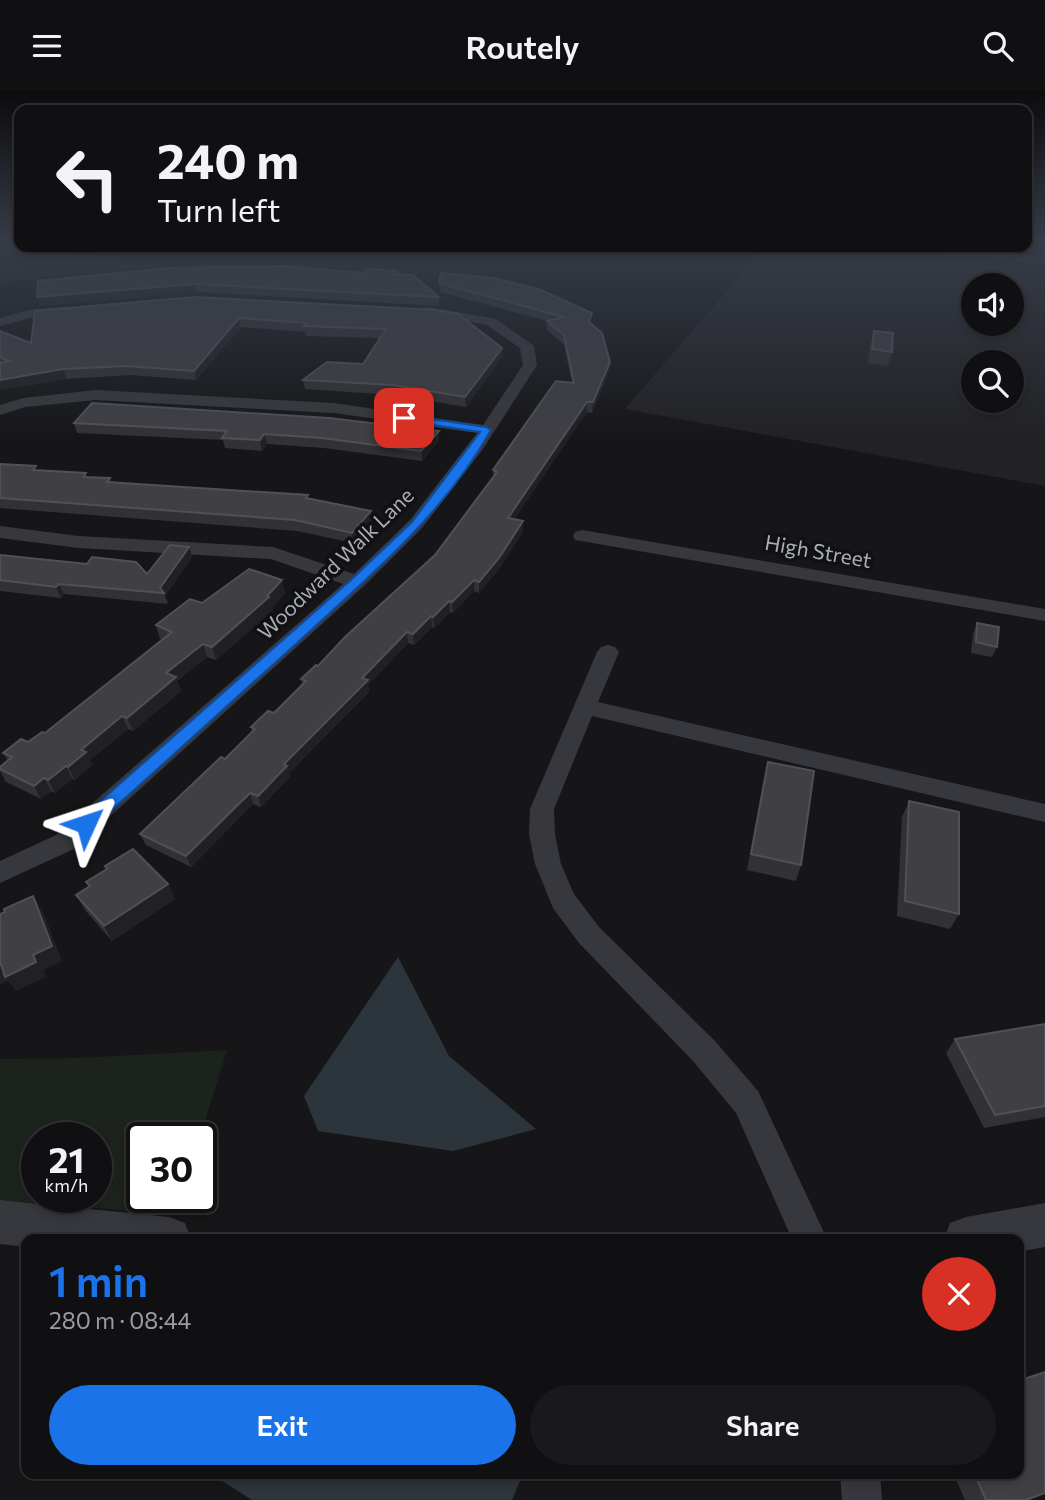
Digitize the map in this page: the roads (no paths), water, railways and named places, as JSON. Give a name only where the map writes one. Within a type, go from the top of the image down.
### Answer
[{"type":"street","points":[[0,322],[29,314],[81,309]]},
{"type":"street","name":"Woodward Walk Lane","points":[[0,873],[65,842],[356,582],[416,524],[477,446],[530,365],[527,346],[491,322],[436,311],[410,310]]},
{"type":"street","points":[[0,410],[23,403],[96,395],[334,408],[486,430]]},
{"type":"street","points":[[0,532],[79,542],[273,553],[356,582]]},
{"type":"street","name":"High Street","points":[[582,535],[1045,615]]},
{"type":"street","points":[[608,652],[542,809],[542,834],[548,864],[563,899],[589,935],[704,1051],[747,1102],[808,1234]]},
{"type":"street","points":[[585,707],[1045,813]]},
{"type":"street","points":[[0,1222],[119,1234]]},
{"type":"street","points":[[994,1234],[1045,1225]]},
{"type":"street","points":[[860,1479],[862,1500]]}]
